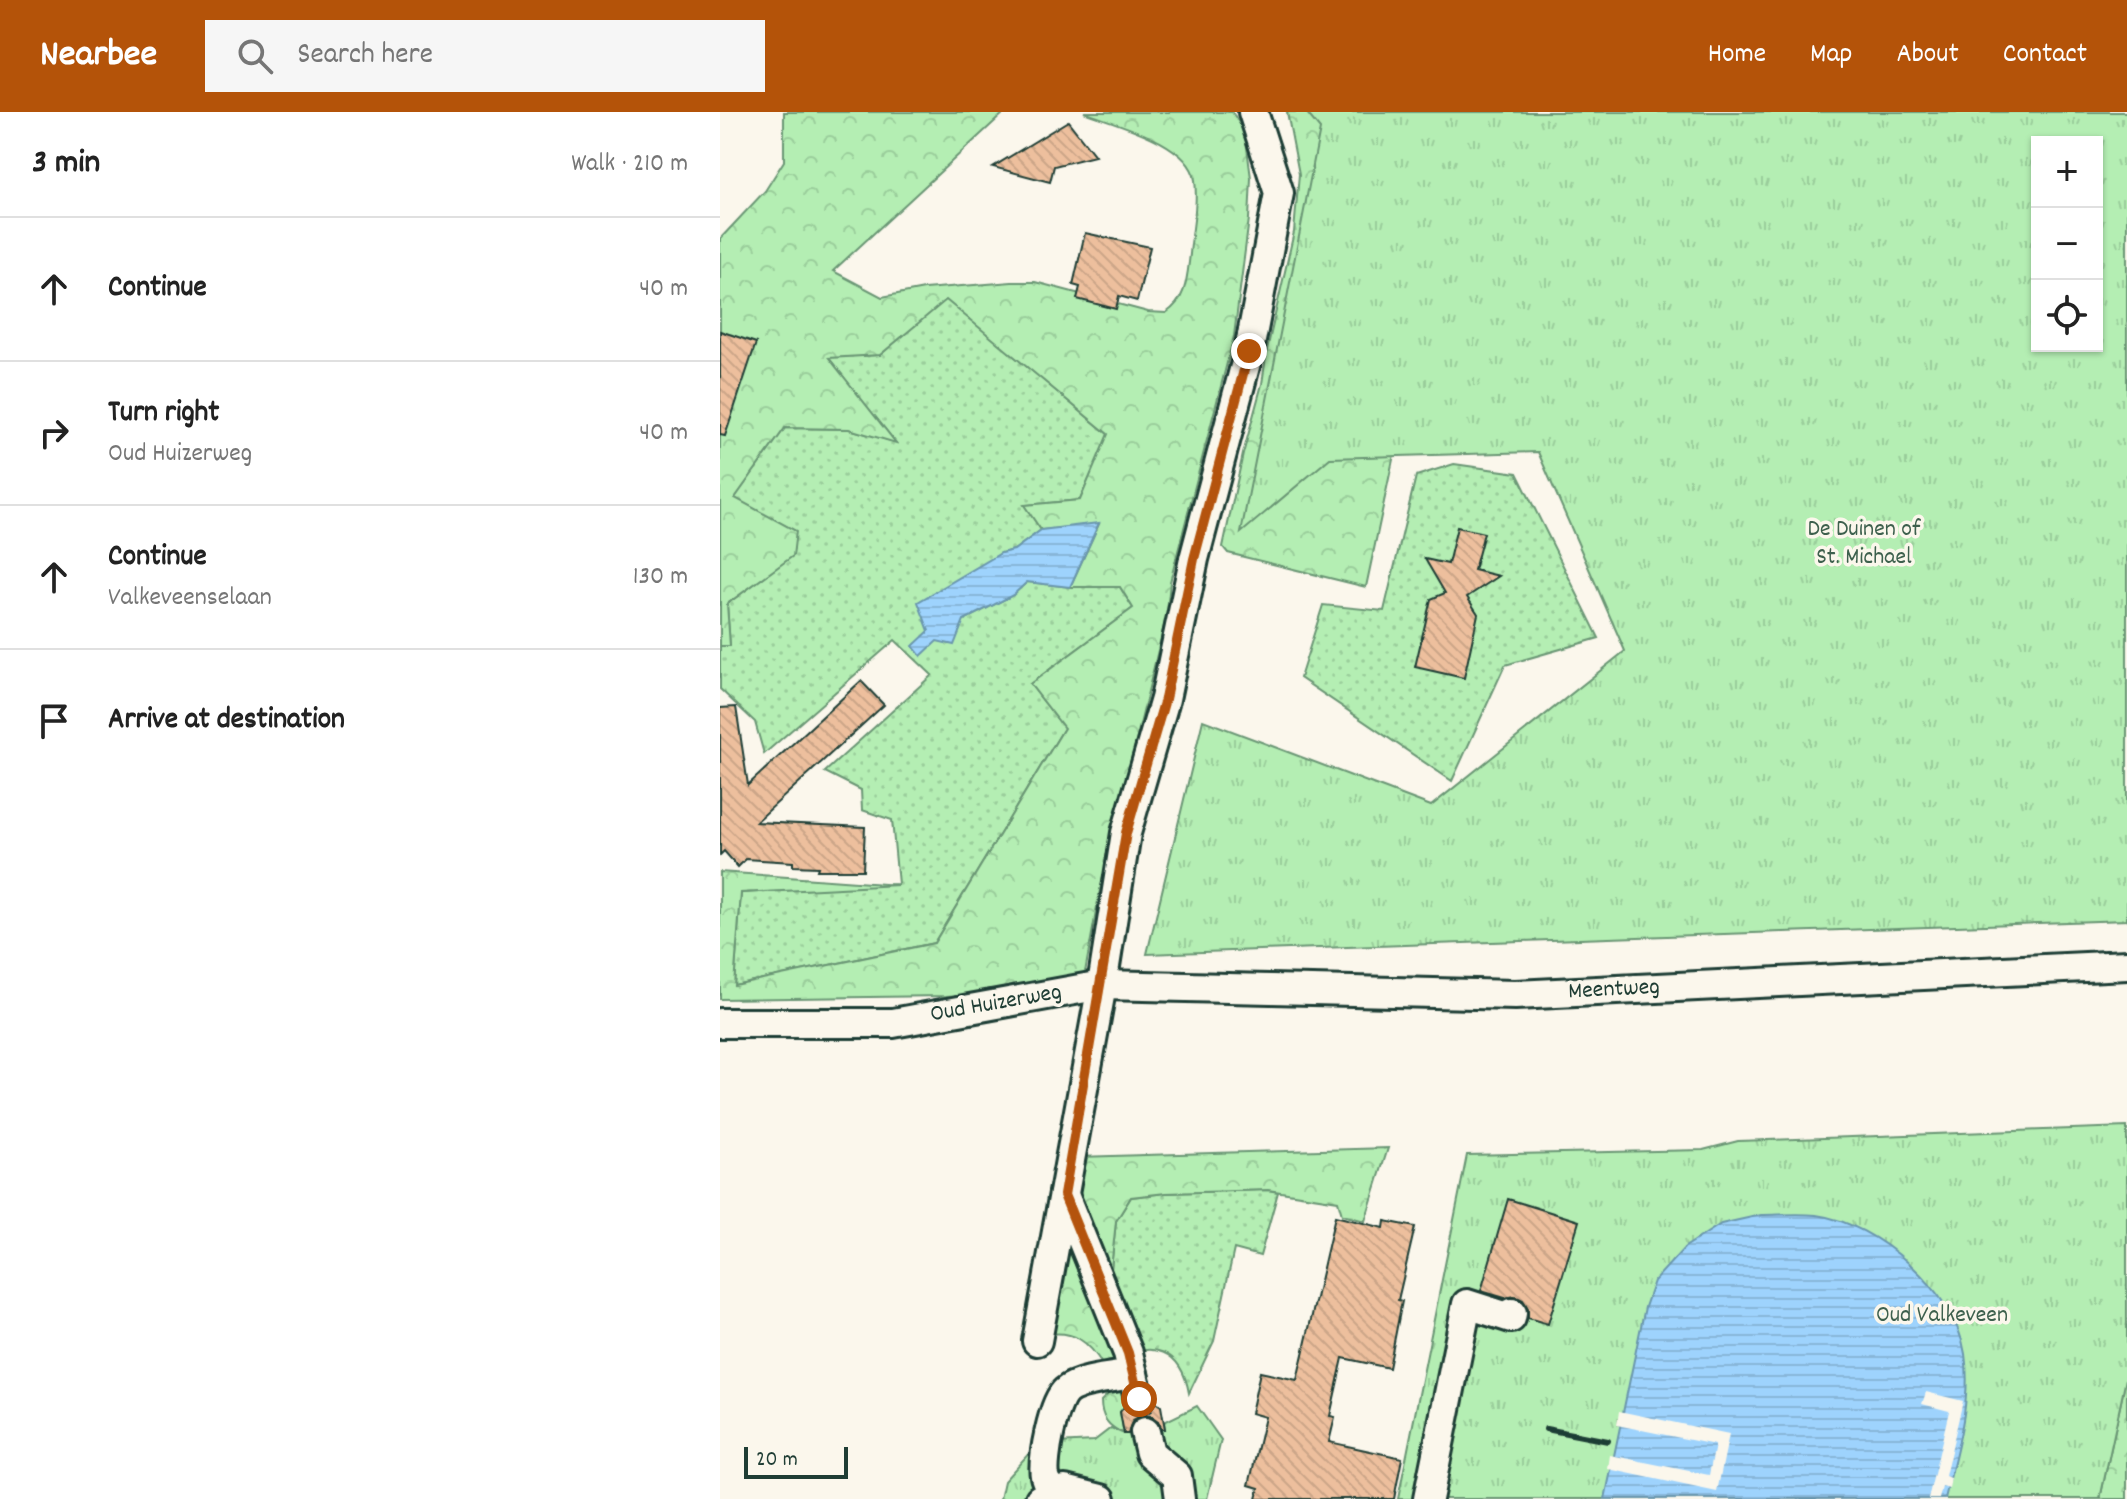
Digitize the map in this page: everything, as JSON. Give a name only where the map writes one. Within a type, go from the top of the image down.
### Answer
[{"type":"street","points":[[1102,985],[1126,833],[1165,699],[1194,559],[1249,351],[1279,193],[1253,112]]},
{"type":"street","name":"Meentweg","points":[[1102,985],[1515,995],[2127,965]]},
{"type":"street","name":"Oud Huizerweg","points":[[720,1023],[893,1023],[1102,985],[1037,1341]]},
{"type":"street","points":[[1064,1195],[1128,1353],[1136,1386],[1088,1383],[1066,1391],[1057,1406],[1045,1464],[1047,1496],[1065,1490],[1101,1499]]},
{"type":"street","points":[[1428,1499],[1467,1304],[1511,1318],[1512,1313]]},
{"type":"street","points":[[1145,1432],[1150,1453],[1177,1476],[1180,1499]]},
{"type":"green space","points":[[784,112],[1005,112],[833,271],[882,297],[924,289],[1035,282],[1148,312],[1166,313],[1178,301],[1187,279],[1196,198],[1195,180],[1190,167],[1179,155],[1149,136],[1084,112],[1232,112],[1245,132],[1251,178],[1249,219],[1234,336],[1170,582],[1167,613],[1100,890],[1082,989],[946,996],[720,999],[720,872],[898,885],[741,893],[734,985],[934,943],[1064,728],[1030,684],[1133,608],[1120,587],[1070,587],[1099,524],[1041,530],[1024,505],[1080,500],[1108,434],[946,300],[880,355],[829,358],[896,443],[849,429],[785,428],[735,498],[796,531],[793,556],[727,604],[730,646],[720,646],[720,239],[765,191],[784,161]]},
{"type":"green space","points":[[1287,112],[1432,112],[1410,379],[1366,587],[1228,553],[1223,547],[1294,232],[1299,174]]},
{"type":"green space","name":"De Duinen of St. Michael","points":[[1306,112],[2127,112],[2127,920],[1147,954],[1203,720],[1431,806],[1625,651],[1538,452],[1330,458],[1241,533],[1320,129]]},
{"type":"green space","points":[[946,299],[1109,435],[1080,500],[1025,505],[1041,530],[1014,550],[1001,553],[989,562],[937,641],[964,620],[1013,595],[1027,582],[1070,587],[1120,587],[1133,608],[1030,684],[1064,728],[934,943],[734,985],[741,893],[898,884],[892,820],[862,810],[861,790],[825,772],[932,675],[895,640],[764,754],[755,722],[720,689],[720,646],[730,645],[727,604],[793,555],[795,531],[734,498],[785,428],[849,429],[895,442],[828,357],[880,355]]},
{"type":"green space","points":[[1454,464],[1517,473],[1599,638],[1505,665],[1452,781],[1300,678],[1323,605],[1384,611],[1416,476]]},
{"type":"green space","name":"Oud Valkeveen","points":[[2127,1127],[2127,1374],[2100,1499],[1398,1499],[1467,1155],[1703,1150],[1738,1141]]},
{"type":"green space","points":[[1388,1148],[1365,1221],[1342,1215],[1338,1201],[1268,1190],[1131,1197],[1116,1221],[1111,1269],[1114,1360],[1103,1366],[1080,1339],[1064,1334],[1045,1335],[1078,1157]]},
{"type":"green space","points":[[1278,1192],[1260,1256],[1234,1249],[1214,1341],[1189,1393],[1179,1366],[1163,1352],[1141,1351],[1114,1360],[1111,1269],[1116,1221],[1131,1197]]},
{"type":"green space","points":[[2127,1374],[2127,1499],[2100,1499]]},
{"type":"green space","points":[[1121,1388],[1130,1401],[1120,1412],[1124,1434],[1106,1421],[1101,1407],[1101,1401],[1110,1392]]},
{"type":"green space","points":[[1197,1406],[1221,1440],[1207,1499],[1000,1499],[1004,1481],[1041,1440],[1056,1443],[1094,1441],[1111,1428],[1124,1434],[1165,1429],[1164,1422]]},
{"type":"water","points":[[1099,523],[1070,587],[1027,582],[1013,595],[964,620],[954,645],[937,641],[921,656],[913,646],[929,631],[918,602],[1001,553],[1014,550],[1041,530]]},
{"type":"water","points":[[1761,1215],[1816,1215],[1864,1231],[1910,1264],[1946,1307],[1959,1331],[1967,1372],[1962,1427],[1945,1499],[1605,1499],[1645,1307],[1654,1281],[1685,1247],[1721,1224]]},
{"type":"pier","points":[[1926,1392],[1963,1401],[1945,1476],[1951,1478],[1949,1489],[1942,1487],[1939,1499],[1928,1499],[1949,1411],[1922,1404]]},
{"type":"pier","points":[[1619,1411],[1729,1434],[1717,1492],[1608,1469],[1610,1455],[1709,1475],[1715,1445],[1617,1425]]},
{"type":"building","points":[[1068,121],[1095,156],[1054,166],[1050,182],[993,167]]},
{"type":"building","points":[[1085,233],[1150,247],[1137,301],[1119,296],[1116,309],[1077,299],[1080,287],[1073,285]]},
{"type":"building","points":[[720,331],[756,343],[725,436],[720,435]]},
{"type":"building","points":[[1457,527],[1484,533],[1474,570],[1499,576],[1467,597],[1478,614],[1464,678],[1415,667],[1431,599],[1445,593],[1425,559],[1448,564]]},
{"type":"building","points":[[861,681],[884,705],[756,822],[865,827],[863,870],[817,870],[818,867],[793,866],[793,862],[746,859],[738,867],[724,851],[720,855],[720,708],[736,707],[748,785]]},
{"type":"building","points":[[1508,1199],[1579,1221],[1548,1324],[1528,1318],[1528,1308],[1523,1300],[1515,1296],[1505,1298],[1481,1291]]},
{"type":"building","points":[[1335,1216],[1384,1228],[1385,1221],[1415,1227],[1398,1300],[1402,1301],[1389,1368],[1343,1358],[1330,1416],[1335,1417],[1329,1442],[1402,1458],[1394,1499],[1256,1499],[1259,1488],[1249,1485],[1265,1417],[1251,1413],[1260,1372],[1297,1380]]},
{"type":"building","points":[[1155,1402],[1161,1406],[1165,1429],[1151,1416],[1143,1415],[1151,1411]]},
{"type":"building","points":[[1124,1407],[1133,1415],[1141,1416],[1133,1420],[1128,1434],[1124,1434],[1120,1412]]},
{"type":"railway","points":[[1546,1429],[1608,1441]]},
{"type":"route","points":[[1139,1399],[1128,1353],[1064,1195],[1126,833],[1165,699],[1194,559],[1249,351]]}]
